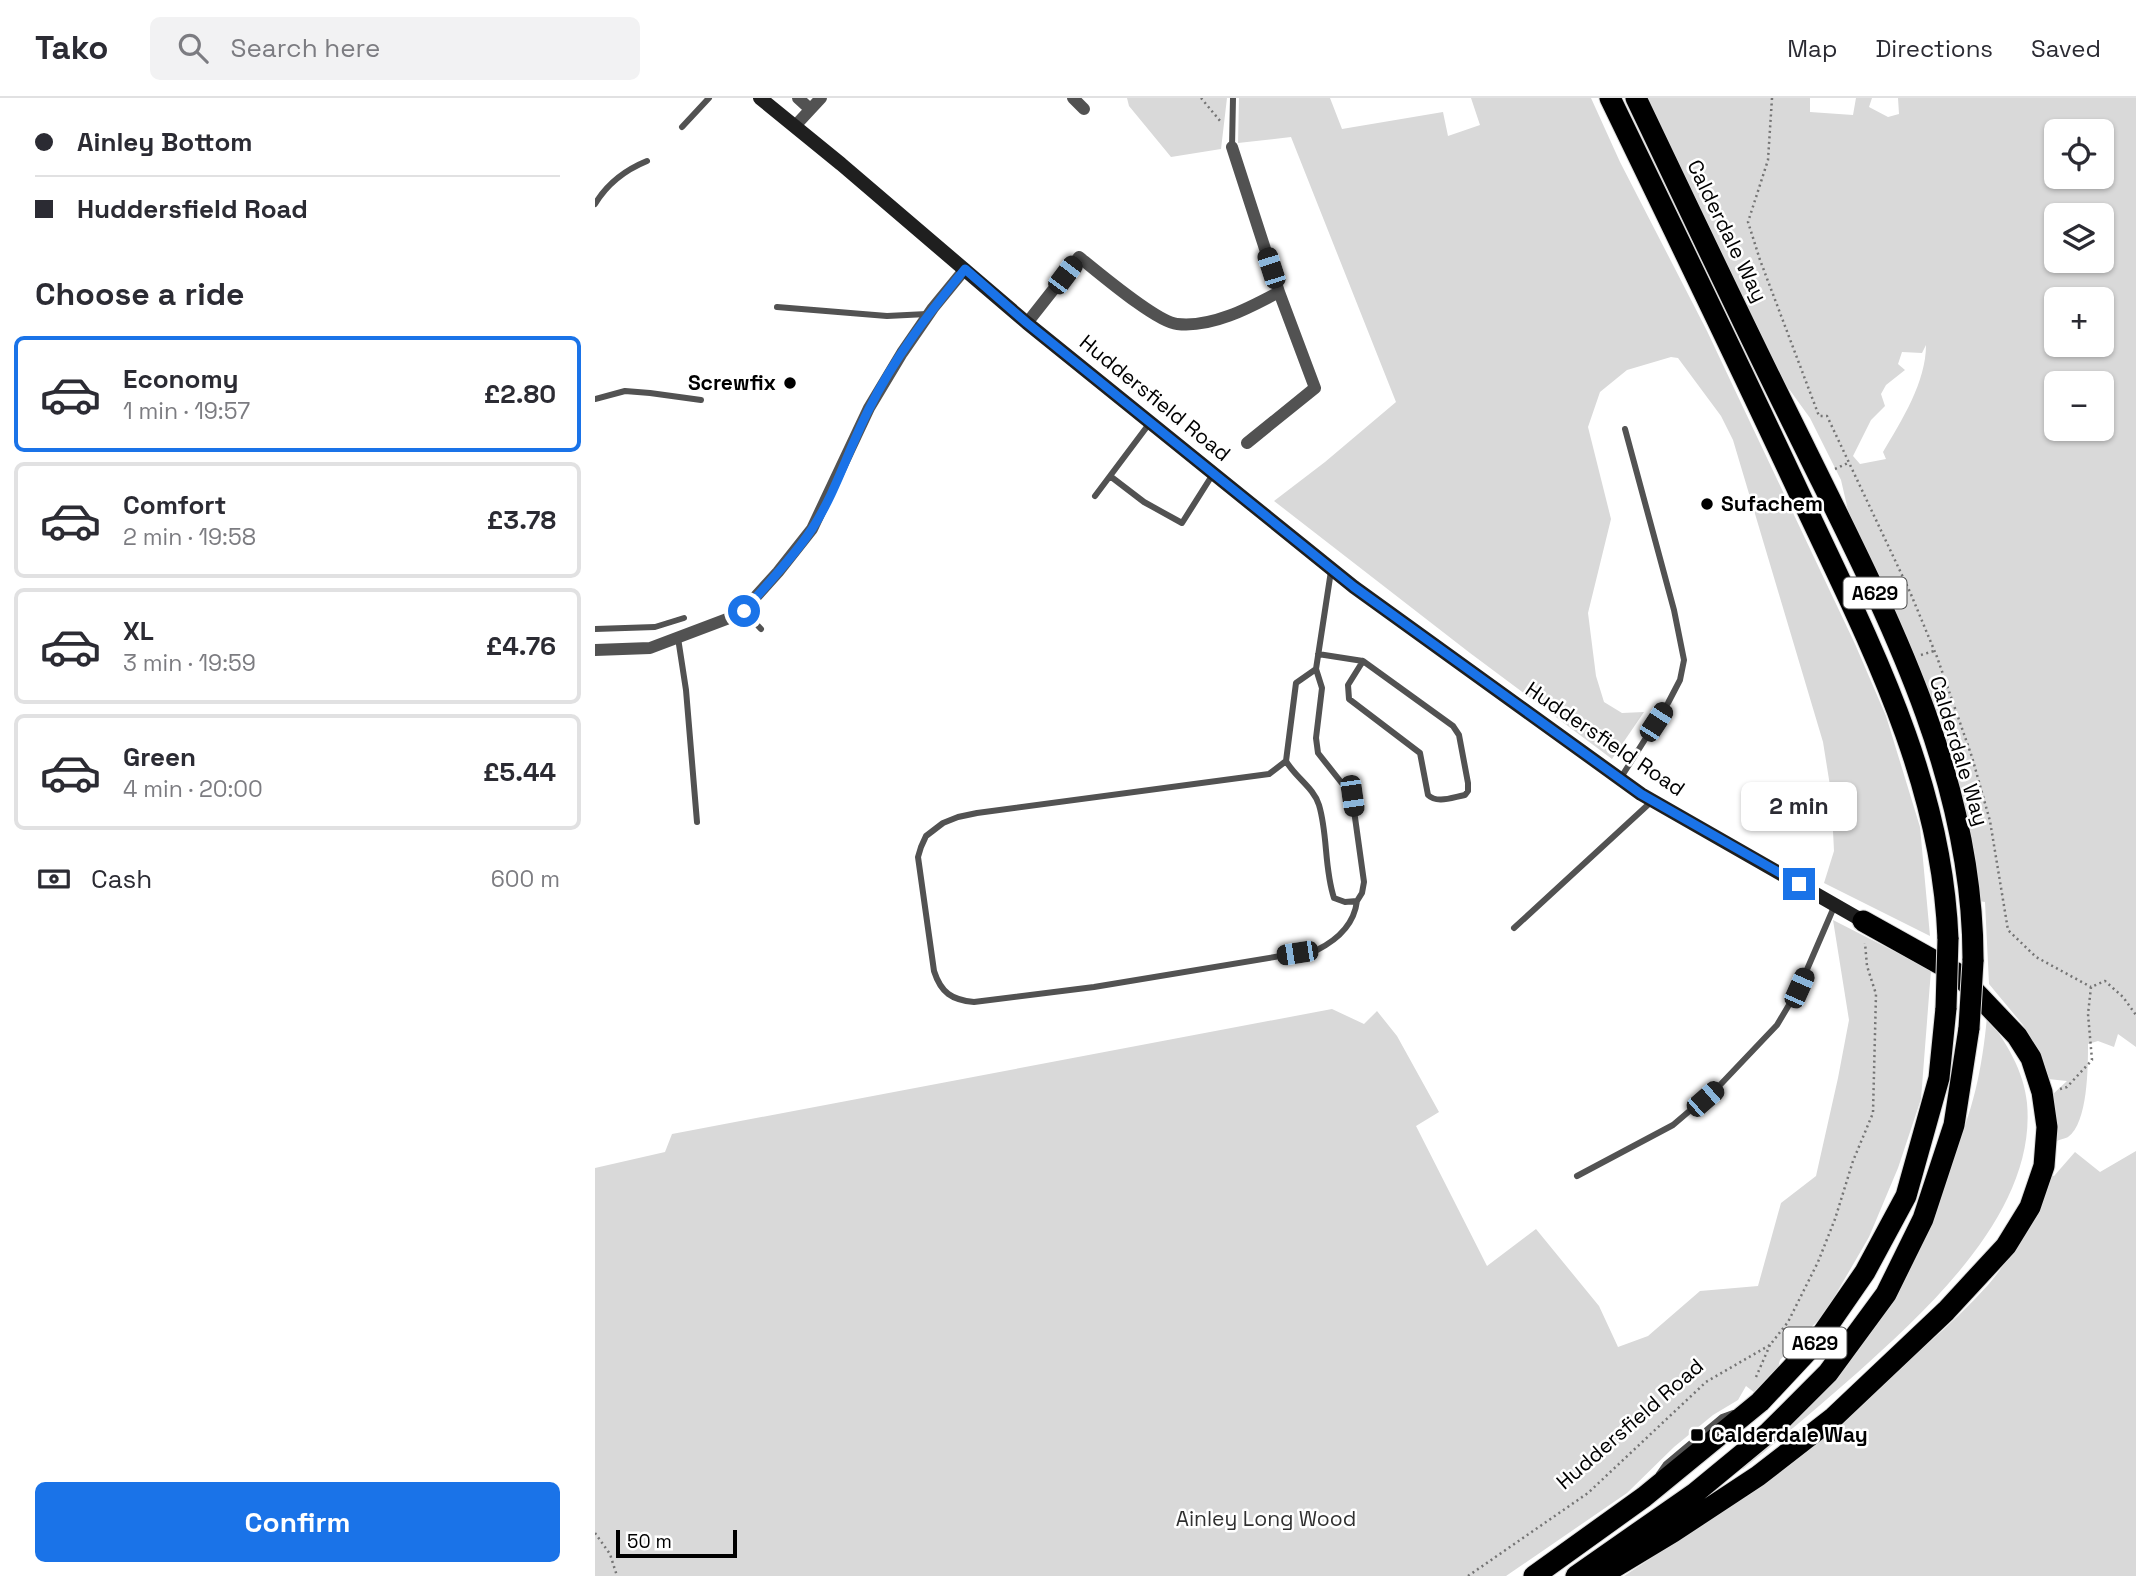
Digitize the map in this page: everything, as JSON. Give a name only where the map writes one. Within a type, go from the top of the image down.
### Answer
[{"type":"highway","name":"A629","points":[[1534,1576],[1644,1497],[1760,1402],[1818,1340],[1865,1272],[1906,1196],[1939,1078],[1946,1008],[1948,939],[1942,869],[1929,809],[1887,679],[1610,98]]},
{"type":"highway","name":"Calderdale Way","points":[[1576,1576],[1695,1493],[1769,1432],[1828,1373],[1886,1294],[1923,1219],[1954,1125],[1969,1028],[1973,961],[1971,896],[1956,815],[1945,773],[1900,648],[1636,98]]},
{"type":"highway","points":[[1600,1576],[1758,1476],[1833,1417],[1946,1311],[2006,1246],[2030,1207],[2044,1166],[2047,1127],[2042,1092],[2031,1058],[2017,1036],[1958,974],[1863,921]]},
{"type":"street","name":"Huddersfield Road","points":[[760,98],[1027,323],[1332,569],[1620,779],[1863,921]]},
{"type":"street","points":[[798,98],[810,108]]},
{"type":"street","points":[[795,126],[821,98]]},
{"type":"street","points":[[1073,98],[1084,109]]},
{"type":"street","points":[[1232,147],[1279,292],[1315,388],[1247,443]]},
{"type":"street","points":[[1027,323],[1079,257],[1143,307],[1174,324],[1203,324],[1253,306],[1279,292]]},
{"type":"street","points":[[595,650],[650,649],[744,611],[812,528],[869,408],[902,353],[965,269]]},
{"type":"lane","points":[[681,127],[709,98]]},
{"type":"lane","points":[[1232,147],[1230,130],[1233,98]]},
{"type":"lane","points":[[595,204],[617,178],[647,161]]},
{"type":"lane","points":[[777,307],[887,316],[929,314]]},
{"type":"lane","points":[[595,399],[625,391],[701,400]]},
{"type":"lane","points":[[1095,496],[1151,422]]},
{"type":"lane","points":[[1620,779],[1668,703],[1680,680],[1684,660],[1674,610],[1625,429]]},
{"type":"lane","points":[[1110,476],[1144,502],[1182,523],[1214,473]]},
{"type":"lane","points":[[1286,761],[1269,774],[977,813],[943,823],[926,836],[918,857],[934,971],[939,985],[947,995],[974,1002],[1094,987],[1317,950],[1333,942],[1345,930],[1355,912],[1364,882],[1352,796],[1318,753],[1316,738],[1322,688],[1316,669],[1332,569]]},
{"type":"lane","points":[[744,611],[761,629]]},
{"type":"lane","points":[[595,629],[655,627],[684,618]]},
{"type":"lane","points":[[655,627],[657,646]]},
{"type":"lane","points":[[678,638],[686,690],[697,822]]},
{"type":"lane","points":[[1318,654],[1363,661],[1453,726],[1459,735],[1468,791],[1465,795],[1431,799],[1427,795],[1420,753],[1349,698],[1348,685],[1363,661]]},
{"type":"lane","points":[[1316,669],[1296,683],[1286,761],[1292,773],[1305,784],[1319,803],[1334,898],[1345,902],[1357,901]]},
{"type":"lane","points":[[1514,928],[1653,800]]},
{"type":"lane","points":[[1577,1176],[1673,1125],[1720,1085],[1777,1026],[1799,988],[1835,905]]},
{"type":"path","points":[[1201,98],[1230,130]]},
{"type":"path","points":[[1772,98],[1768,160],[1748,222],[1760,260],[1818,416],[1828,416],[1847,463],[1910,592],[1937,657],[1972,757],[1990,821],[2008,930],[2036,957],[2091,987]]},
{"type":"path","name":"Huddersfield Road","points":[[1468,1576],[1588,1493],[1706,1382],[1770,1345],[1788,1322],[1818,1262],[1853,1161],[1873,1113],[1876,994],[1867,966],[1863,921]]},
{"type":"path","points":[[2091,987],[2105,981],[2123,997],[2136,1014]]},
{"type":"path","points":[[2042,1092],[2067,1087],[2092,1060],[2088,1014],[2091,987]]},
{"type":"path","points":[[595,1533],[610,1554],[617,1576]]},
{"type":"green space","points":[[1127,98],[1227,98],[1221,149],[1171,157],[1129,106]]},
{"type":"green space","points":[[1239,98],[1330,98],[1342,129],[1443,112],[1448,136],[1480,125],[1471,98],[1591,98],[1620,162],[1707,331],[1855,644],[1886,716],[1920,827],[1930,936],[1824,883],[1834,851],[1831,792],[1823,742],[1733,440],[1721,416],[1678,358],[1671,357],[1627,370],[1600,392],[1588,427],[1611,519],[1588,613],[1596,676],[1604,702],[1622,713],[1644,712],[1612,759],[1274,501],[1396,402],[1291,137],[1238,143]]},
{"type":"green space","points":[[1644,98],[1810,98],[1810,112],[1853,115],[1856,98],[1872,98],[1869,107],[1888,117],[1899,114],[1898,98],[2136,98],[2136,1047],[2118,1034],[2114,1047],[2098,1041],[2088,1044],[2087,1080],[2080,1120],[2075,1130],[2057,1141],[2052,1125],[2052,1095],[2067,1081],[2048,1079],[2023,1025],[1989,984],[1985,902],[1979,901],[1850,519],[1841,480],[1810,418],[1789,389],[1786,389]],"holes":[[[1926,345],[1922,373],[1905,414],[1883,452],[1886,459],[1860,464],[1853,456],[1871,420],[1885,406],[1881,394],[1886,385],[1905,370],[1898,364],[1902,352],[1922,353]]]},
{"type":"green space","name":"Ainley Long Wood","points":[[1833,920],[1931,970],[1921,1099],[1898,1168],[1869,1237],[1825,1313],[1780,1360],[1778,1368],[1755,1393],[1746,1386],[1738,1400],[1713,1415],[1674,1447],[1627,1493],[1506,1576],[595,1576],[595,1168],[665,1152],[672,1134],[1332,1009],[1364,1024],[1377,1011],[1397,1036],[1439,1112],[1416,1126],[1487,1266],[1536,1229],[1599,1306],[1618,1347],[1648,1336],[1700,1291],[1758,1286],[1781,1203],[1816,1176],[1849,1020]]},
{"type":"green space","points":[[1987,1017],[2013,1057],[2027,1103],[2026,1143],[2015,1182],[1997,1219],[1973,1254],[1915,1319],[1786,1434],[1743,1469],[1739,1467],[1822,1386],[1951,1160],[1975,1090]]},
{"type":"green space","points":[[2136,1151],[2136,1576],[1624,1576],[1716,1513],[1775,1468],[1943,1330],[1998,1273],[2023,1232],[2051,1175],[2054,1176],[2075,1152],[2100,1172]]},
{"type":"place","name":"Screwfix","points":[[790,383]]},
{"type":"place","name":"Sufachem","points":[[1707,504]]},
{"type":"place","name":"Calderdale Way","points":[[1697,1435]]},
{"type":"route","points":[[744,611],[812,528],[869,408],[933,308],[965,269],[1027,323],[1354,587],[1641,794],[1799,884]]}]
